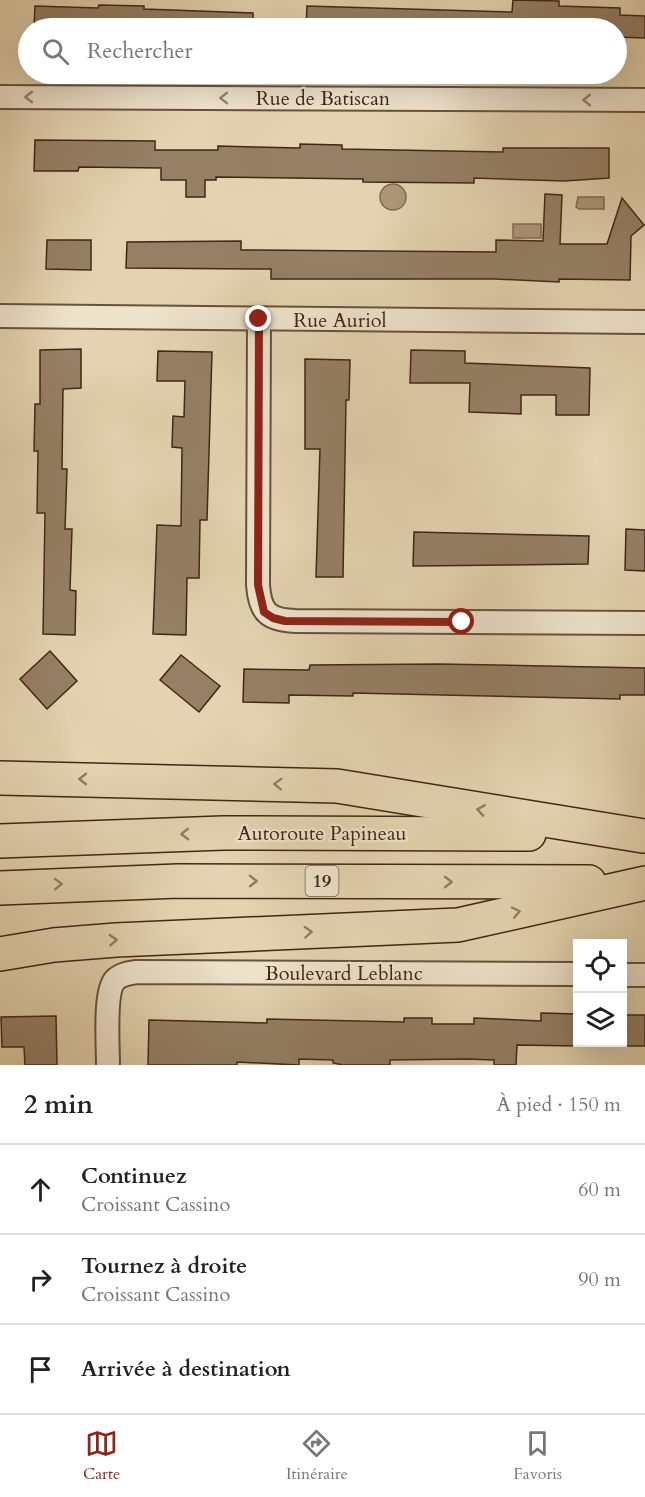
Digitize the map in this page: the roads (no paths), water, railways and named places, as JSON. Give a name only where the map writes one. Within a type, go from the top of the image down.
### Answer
[{"type":"highway","points":[[0,778],[337,786],[644,836]]},
{"type":"highway","name":"Autoroute Papineau","points":[[0,841],[93,836],[270,833],[644,836]]},
{"type":"highway","name":"19","points":[[0,888],[178,881],[645,883]]},
{"type":"highway","points":[[0,954],[54,945],[116,940],[458,925],[645,883]]},
{"type":"street","name":"Rue de Batiscan","points":[[0,97],[645,100]]},
{"type":"street","name":"Rue Auriol","points":[[0,316],[645,322]]},
{"type":"street","points":[[259,319],[258,585],[261,606],[268,616],[295,621],[645,623]]},
{"type":"street","name":"Boulevard Leblanc","points":[[108,1065],[109,1000],[114,981],[124,974],[137,972],[573,974]]},
{"type":"street","points":[[627,975],[645,975]]}]
